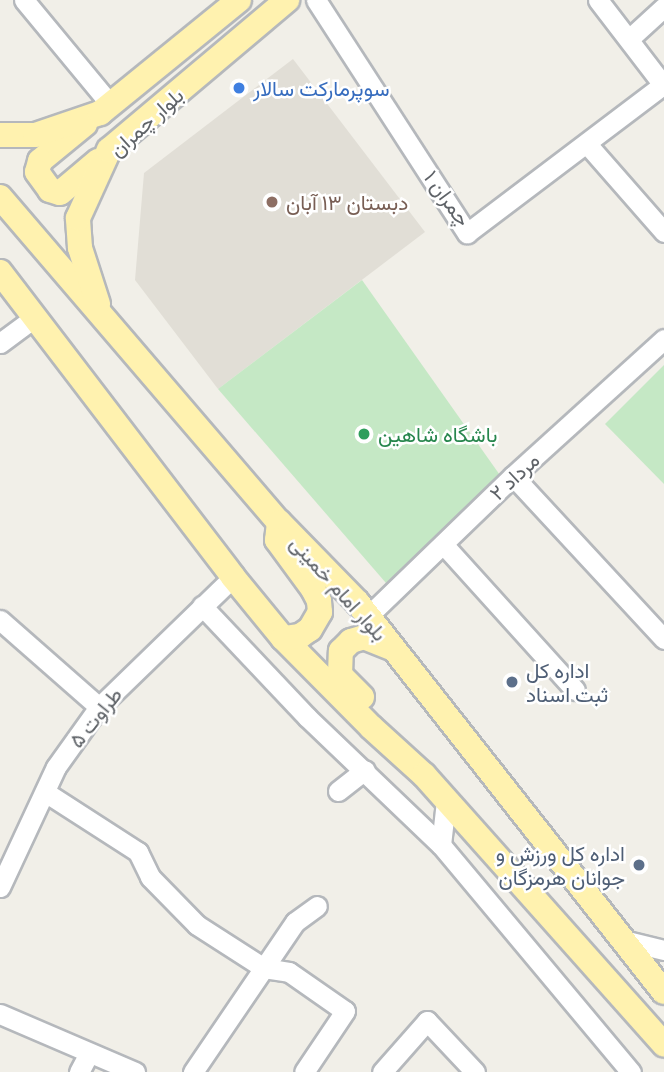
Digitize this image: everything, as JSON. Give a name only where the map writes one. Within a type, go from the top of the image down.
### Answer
[{"type":"main road","name":"بلوار چمران","points":[[0,135],[35,135],[105,109],[239,0]]},
{"type":"main road","name":"بلوار چمران","points":[[104,321],[85,268],[78,218],[109,150],[287,0]]},
{"type":"main road","points":[[105,109],[40,161],[37,172],[50,190],[60,193],[109,150]]},
{"type":"main road","name":"بلوار امام خمینی","points":[[0,197],[279,522],[368,617],[664,992]]},
{"type":"main road","points":[[0,272],[233,577],[283,638],[371,727],[424,775]]},
{"type":"main road","points":[[279,522],[277,540],[313,589],[319,601],[320,612],[310,629],[300,636],[283,638]]},
{"type":"main road","points":[[394,649],[364,637],[351,641],[341,651],[340,675],[375,710],[446,801],[664,1044]]},
{"type":"street","points":[[24,0],[105,109]]},
{"type":"street","name":"چمران ۱","points":[[316,0],[467,233],[663,85]]},
{"type":"street","points":[[598,0],[663,85]]},
{"type":"street","points":[[629,38],[664,7]]},
{"type":"street","points":[[587,144],[664,232]]},
{"type":"street","points":[[0,343],[35,317]]},
{"type":"street","name":"مرداد ۲","points":[[368,617],[513,476],[664,339]]},
{"type":"street","points":[[513,476],[664,639]]},
{"type":"street","points":[[443,544],[575,691]]},
{"type":"street","name":"طراوت ۵","points":[[0,887],[56,767],[99,706],[233,577]]},
{"type":"street","points":[[202,606],[307,717],[441,845],[620,1068]]},
{"type":"street","points":[[0,620],[99,706]]},
{"type":"street","points":[[338,791],[365,770]]},
{"type":"street","points":[[45,792],[138,852],[149,877],[197,925],[264,968],[289,972],[345,1011],[304,1072]]},
{"type":"street","points":[[441,845],[446,801]]},
{"type":"street","points":[[193,1072],[295,922],[317,906]]},
{"type":"street","points":[[622,940],[664,950]]},
{"type":"street","points":[[0,1014],[135,1072]]},
{"type":"street","points":[[382,1072],[427,1021],[475,1072]]},
{"type":"street","points":[[79,1072],[89,1052]]},
{"type":"shaded area","name":"دبستان ۱۳ آبان","points":[[293,59],[425,232],[218,389],[135,280],[144,173]]},
{"type":"green space","name":"باشگاه شاهین","points":[[362,280],[502,478],[386,583],[218,389]]},
{"type":"green space","points":[[664,365],[664,484],[605,424]]},
{"type":"place","name":"سوپرمارکت سالار","points":[[239,88]]},
{"type":"place","name":"دبستان ۱۳ آبان","points":[[272,202]]},
{"type":"place","name":"باشگاه شاهین","points":[[364,434]]},
{"type":"place","name":"اداره کل ثبت اسناد","points":[[512,682]]},
{"type":"place","name":"اداره کل ورزش و جوانان هرمزگان","points":[[639,865]]}]
